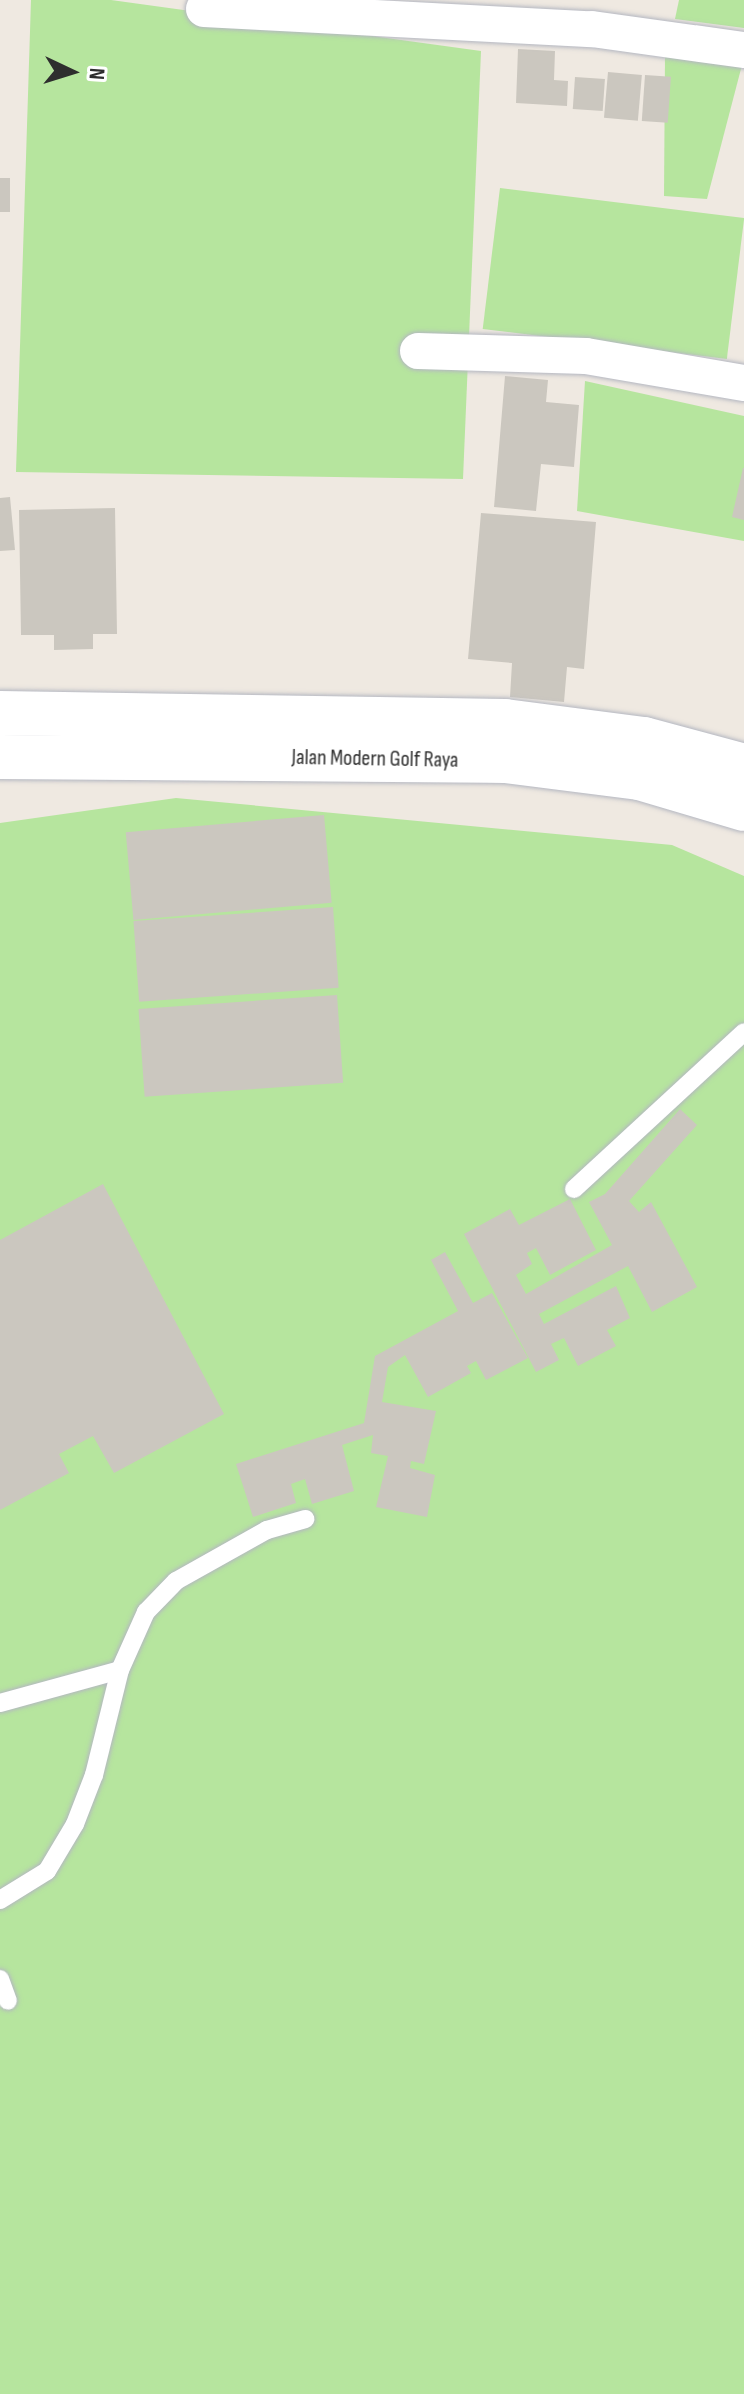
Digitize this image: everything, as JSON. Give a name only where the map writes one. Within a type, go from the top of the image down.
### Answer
[{"type":"street","points":[[204,9],[592,29],[744,50]]},
{"type":"street","points":[[418,351],[586,356],[744,383]]},
{"type":"street","name":"Jalan Modern Golf Raya","points":[[0,713],[505,721],[644,739],[744,766]]},
{"type":"street","name":"Jalan Modern Golf Raya","points":[[0,757],[505,761],[639,778],[744,809]]},
{"type":"lane","points":[[574,1189],[744,1032]]},
{"type":"lane","points":[[0,1900],[47,1871],[75,1824],[94,1775],[120,1670],[146,1612],[176,1581],[267,1530],[305,1519]]},
{"type":"lane","points":[[0,1703],[120,1670]]},
{"type":"lane","points":[[0,1979],[8,2001]]},
{"type":"green space","points":[[31,0],[111,0],[481,51],[463,479],[16,472]]},
{"type":"green space","points":[[679,0],[744,0],[744,28],[675,19]]},
{"type":"green space","points":[[665,55],[742,65],[707,199],[664,196]]},
{"type":"green space","points":[[500,188],[744,218],[727,359],[483,329]]},
{"type":"green space","points":[[585,381],[744,416],[744,541],[577,511]]},
{"type":"green space","points":[[176,798],[672,845],[744,876],[744,2394],[0,2394],[0,823]]},
{"type":"building","points":[[518,49],[555,51],[554,80],[568,81],[567,106],[516,103]]},
{"type":"building","points":[[608,72],[642,75],[638,121],[604,118]]},
{"type":"building","points":[[645,75],[671,77],[668,123],[642,121]]},
{"type":"building","points":[[575,77],[605,79],[603,111],[573,109]]},
{"type":"building","points":[[0,178],[10,178],[10,212],[0,212]]},
{"type":"building","points":[[505,376],[548,380],[546,402],[579,405],[574,467],[541,464],[536,511],[494,507]]},
{"type":"building","points":[[744,468],[744,520],[732,517]]},
{"type":"building","points":[[10,497],[15,550],[0,551],[0,498]]},
{"type":"building","points":[[115,508],[117,634],[93,634],[93,649],[54,650],[54,635],[21,635],[19,510]]},
{"type":"building","points":[[481,513],[596,522],[584,669],[567,667],[564,702],[510,697],[512,663],[468,659]]},
{"type":"building","points":[[324,815],[332,903],[133,920],[126,832]]},
{"type":"building","points":[[333,907],[339,988],[139,1002],[133,921]]},
{"type":"building","points":[[337,995],[343,1083],[145,1097],[138,1009]]},
{"type":"building","points":[[680,1109],[697,1125],[629,1201],[639,1212],[651,1202],[697,1287],[652,1312],[628,1266],[539,1314],[544,1324],[616,1286],[630,1318],[607,1330],[616,1346],[578,1366],[564,1338],[551,1344],[559,1360],[536,1372],[464,1234],[510,1209],[519,1225],[570,1199],[596,1250],[550,1275],[536,1248],[527,1253],[532,1264],[516,1275],[526,1294],[612,1245],[589,1202],[605,1194]]},
{"type":"building","points":[[103,1184],[224,1414],[114,1473],[93,1436],[59,1454],[69,1473],[0,1510],[0,1240]]},
{"type":"building","points":[[445,1252],[473,1303],[492,1293],[528,1358],[486,1380],[476,1361],[467,1366],[471,1373],[428,1397],[405,1355],[388,1367],[382,1402],[436,1411],[424,1464],[411,1461],[410,1468],[435,1475],[427,1517],[376,1507],[388,1456],[371,1453],[373,1435],[342,1445],[354,1491],[312,1504],[305,1479],[291,1484],[296,1503],[253,1517],[236,1464],[364,1423],[375,1356],[458,1311],[431,1260]]}]
